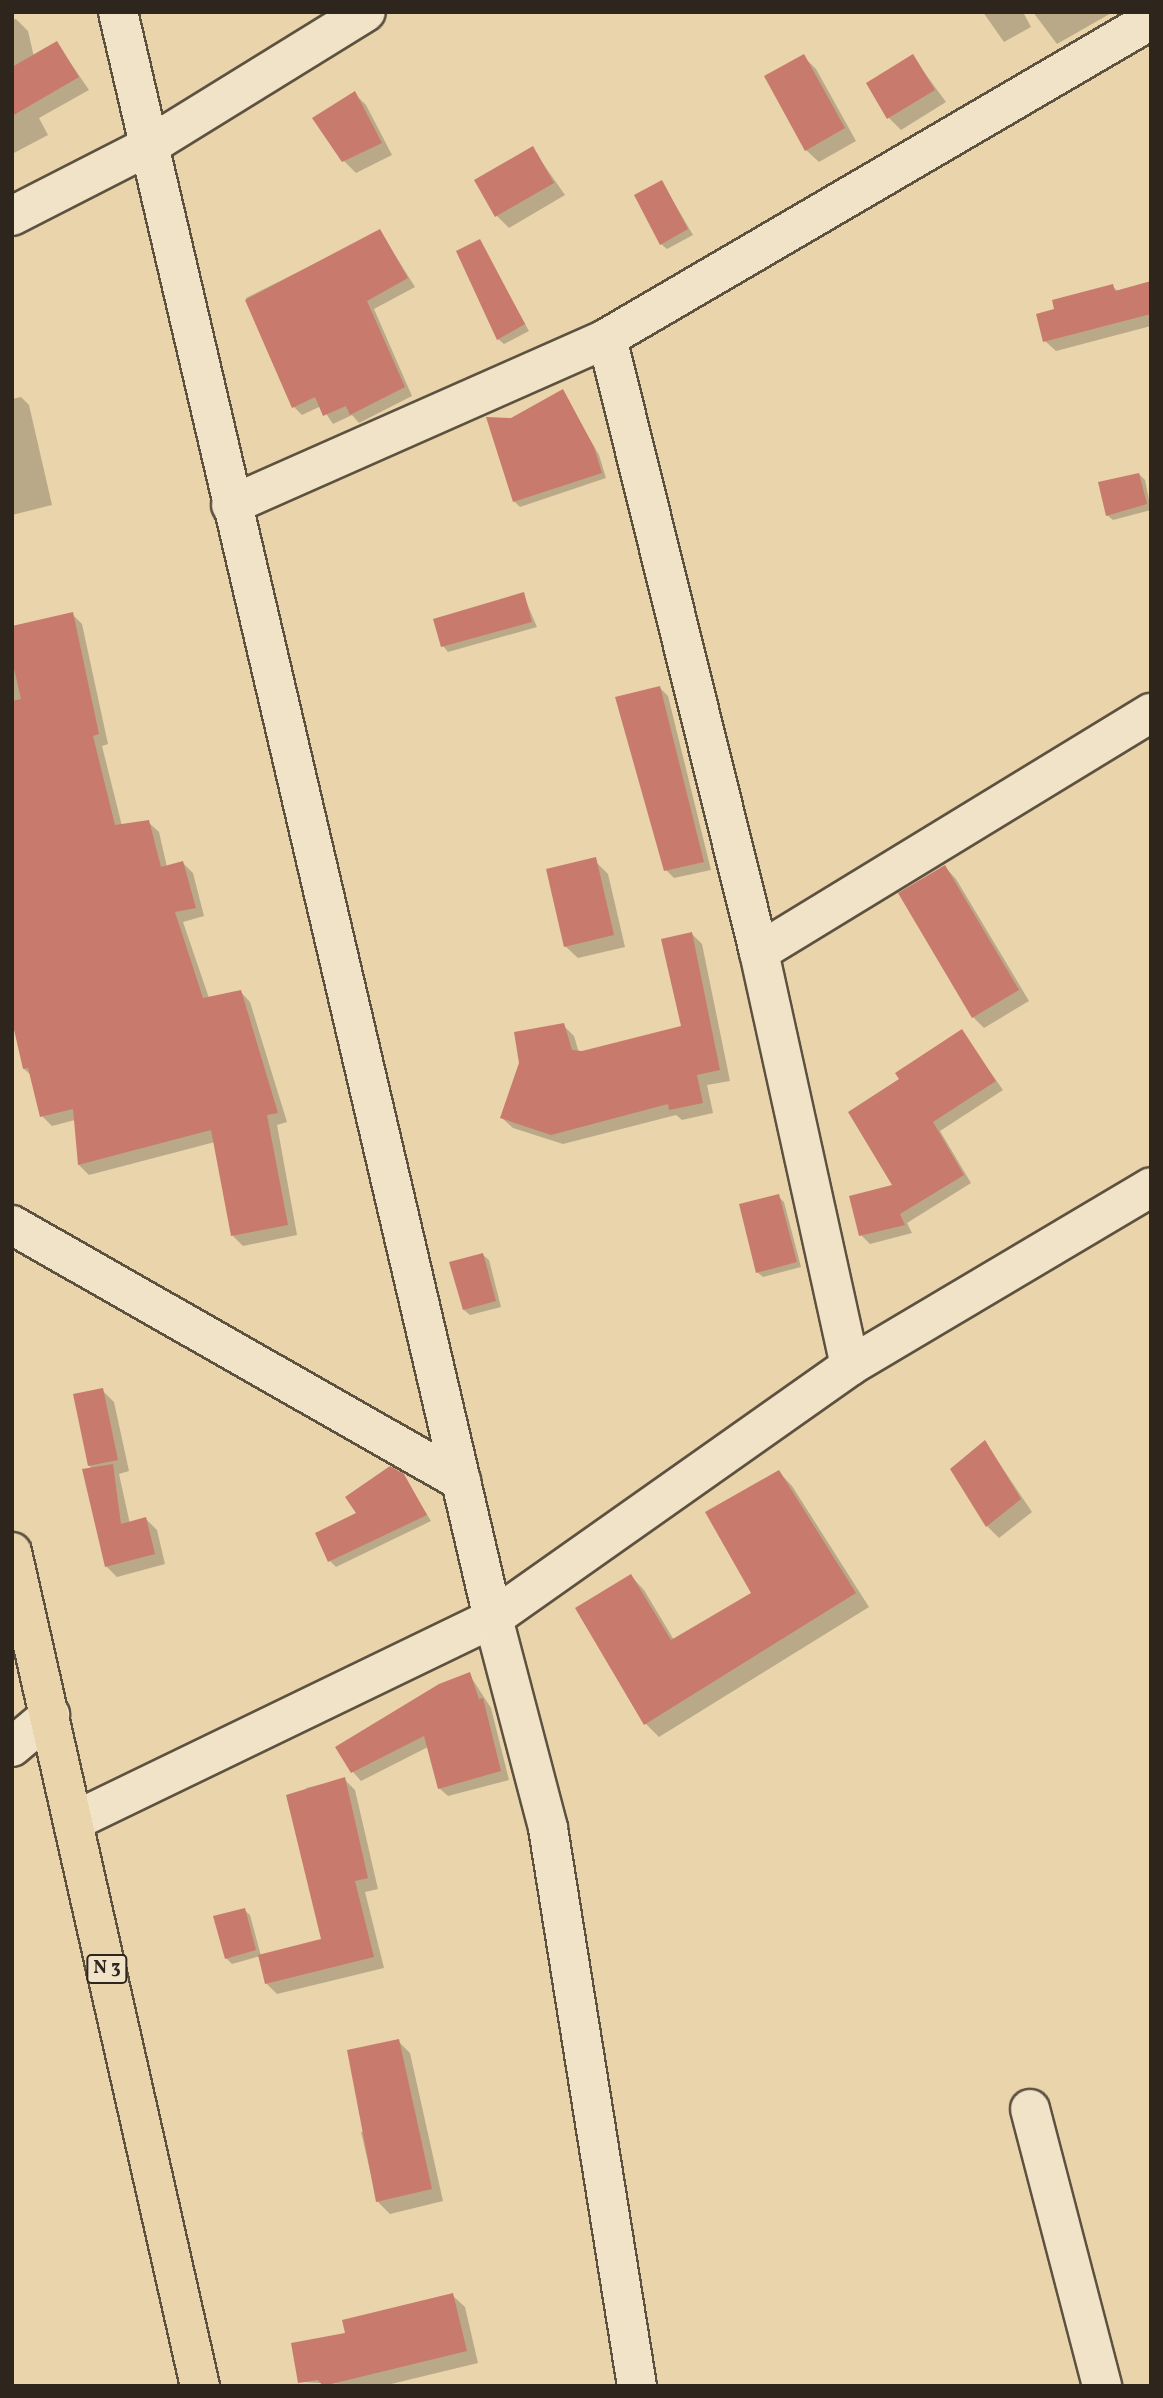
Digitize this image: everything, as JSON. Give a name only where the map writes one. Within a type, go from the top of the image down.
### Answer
[{"type":"main road","name":"N 3","points":[[12,1552],[200,2386]]},
{"type":"street","points":[[118,12],[147,147],[492,1618],[548,1828],[637,2386]]},
{"type":"street","points":[[12,216],[147,147],[366,12]]},
{"type":"street","points":[[231,505],[607,338],[1151,20]]},
{"type":"street","points":[[607,338],[759,952],[850,1366]]},
{"type":"street","points":[[759,952],[1151,713]]},
{"type":"street","points":[[74,1821],[492,1618],[850,1366],[1151,1188]]},
{"type":"street","points":[[12,1225],[461,1481]]},
{"type":"street","points":[[12,1747],[50,1715]]},
{"type":"street","points":[[1030,2109],[1102,2386]]},
{"type":"building","points":[[57,41],[79,77],[12,116],[12,67]]},
{"type":"building","points":[[804,54],[845,128],[805,151],[764,76]]},
{"type":"building","points":[[913,54],[935,90],[887,119],[866,83]]},
{"type":"building","points":[[355,91],[382,143],[342,162],[312,118]]},
{"type":"building","points":[[533,146],[554,183],[495,217],[474,180]]},
{"type":"building","points":[[662,180],[688,229],[660,245],[634,195]]},
{"type":"building","points":[[380,229],[408,278],[367,301],[405,387],[350,415],[346,406],[323,416],[315,397],[292,408],[245,300]]},
{"type":"building","points":[[480,239],[525,324],[497,340],[456,251]]},
{"type":"building","points":[[1151,281],[1151,314],[1043,342],[1036,314],[1054,309],[1052,300],[1113,284],[1115,291]]},
{"type":"building","points":[[563,389],[594,447],[602,473],[513,502],[486,417],[511,418]]},
{"type":"building","points":[[1139,473],[1147,504],[1106,516],[1098,482]]},
{"type":"building","points":[[524,592],[532,622],[441,647],[433,619]]},
{"type":"building","points":[[73,612],[99,734],[93,736],[115,825],[149,820],[161,867],[183,861],[196,908],[175,912],[203,998],[241,990],[278,1113],[267,1115],[288,1225],[231,1236],[211,1130],[78,1165],[73,1109],[40,1117],[28,1068],[23,1069],[12,1021],[12,701],[21,699],[12,660],[12,626]]},
{"type":"building","points":[[660,686],[704,862],[664,871],[615,697]]},
{"type":"building","points":[[596,857],[614,935],[564,947],[546,869]]},
{"type":"building","points":[[945,865],[1019,990],[972,1018],[898,893]]},
{"type":"building","points":[[692,932],[720,1070],[697,1075],[703,1103],[669,1110],[668,1104],[551,1135],[500,1118],[519,1063],[514,1032],[564,1023],[572,1050],[582,1051],[681,1026],[661,939]]},
{"type":"building","points":[[962,1029],[996,1081],[933,1122],[964,1175],[900,1214],[905,1225],[859,1236],[849,1196],[892,1185],[848,1112],[899,1079],[895,1073]]},
{"type":"building","points":[[779,1194],[797,1262],[756,1273],[739,1204]]},
{"type":"building","points":[[483,1253],[496,1301],[463,1310],[449,1262]]},
{"type":"building","points":[[103,1388],[118,1460],[88,1466],[73,1394]]},
{"type":"building","points":[[985,1440],[1021,1499],[986,1527],[950,1469]]},
{"type":"building","points":[[113,1464],[121,1524],[146,1517],[155,1554],[105,1567],[82,1469]]},
{"type":"building","points":[[390,1466],[404,1474],[427,1515],[328,1562],[315,1533],[356,1513],[345,1497]]},
{"type":"building","points":[[779,1470],[856,1593],[644,1725],[575,1608],[631,1574],[671,1640],[751,1593],[705,1512]]},
{"type":"building","points":[[470,1672],[479,1699],[483,1698],[501,1771],[438,1789],[424,1736],[351,1773],[335,1747],[439,1684]]},
{"type":"building","points":[[345,1777],[368,1878],[355,1881],[374,1957],[265,1984],[258,1955],[321,1939],[286,1795]]},
{"type":"building","points":[[245,1908],[256,1950],[225,1959],[213,1916]]},
{"type":"building","points":[[399,2039],[432,2189],[376,2202],[347,2050]]},
{"type":"building","points":[[453,2293],[467,2351],[323,2386],[318,2380],[298,2383],[291,2343],[345,2333],[342,2320]]}]
